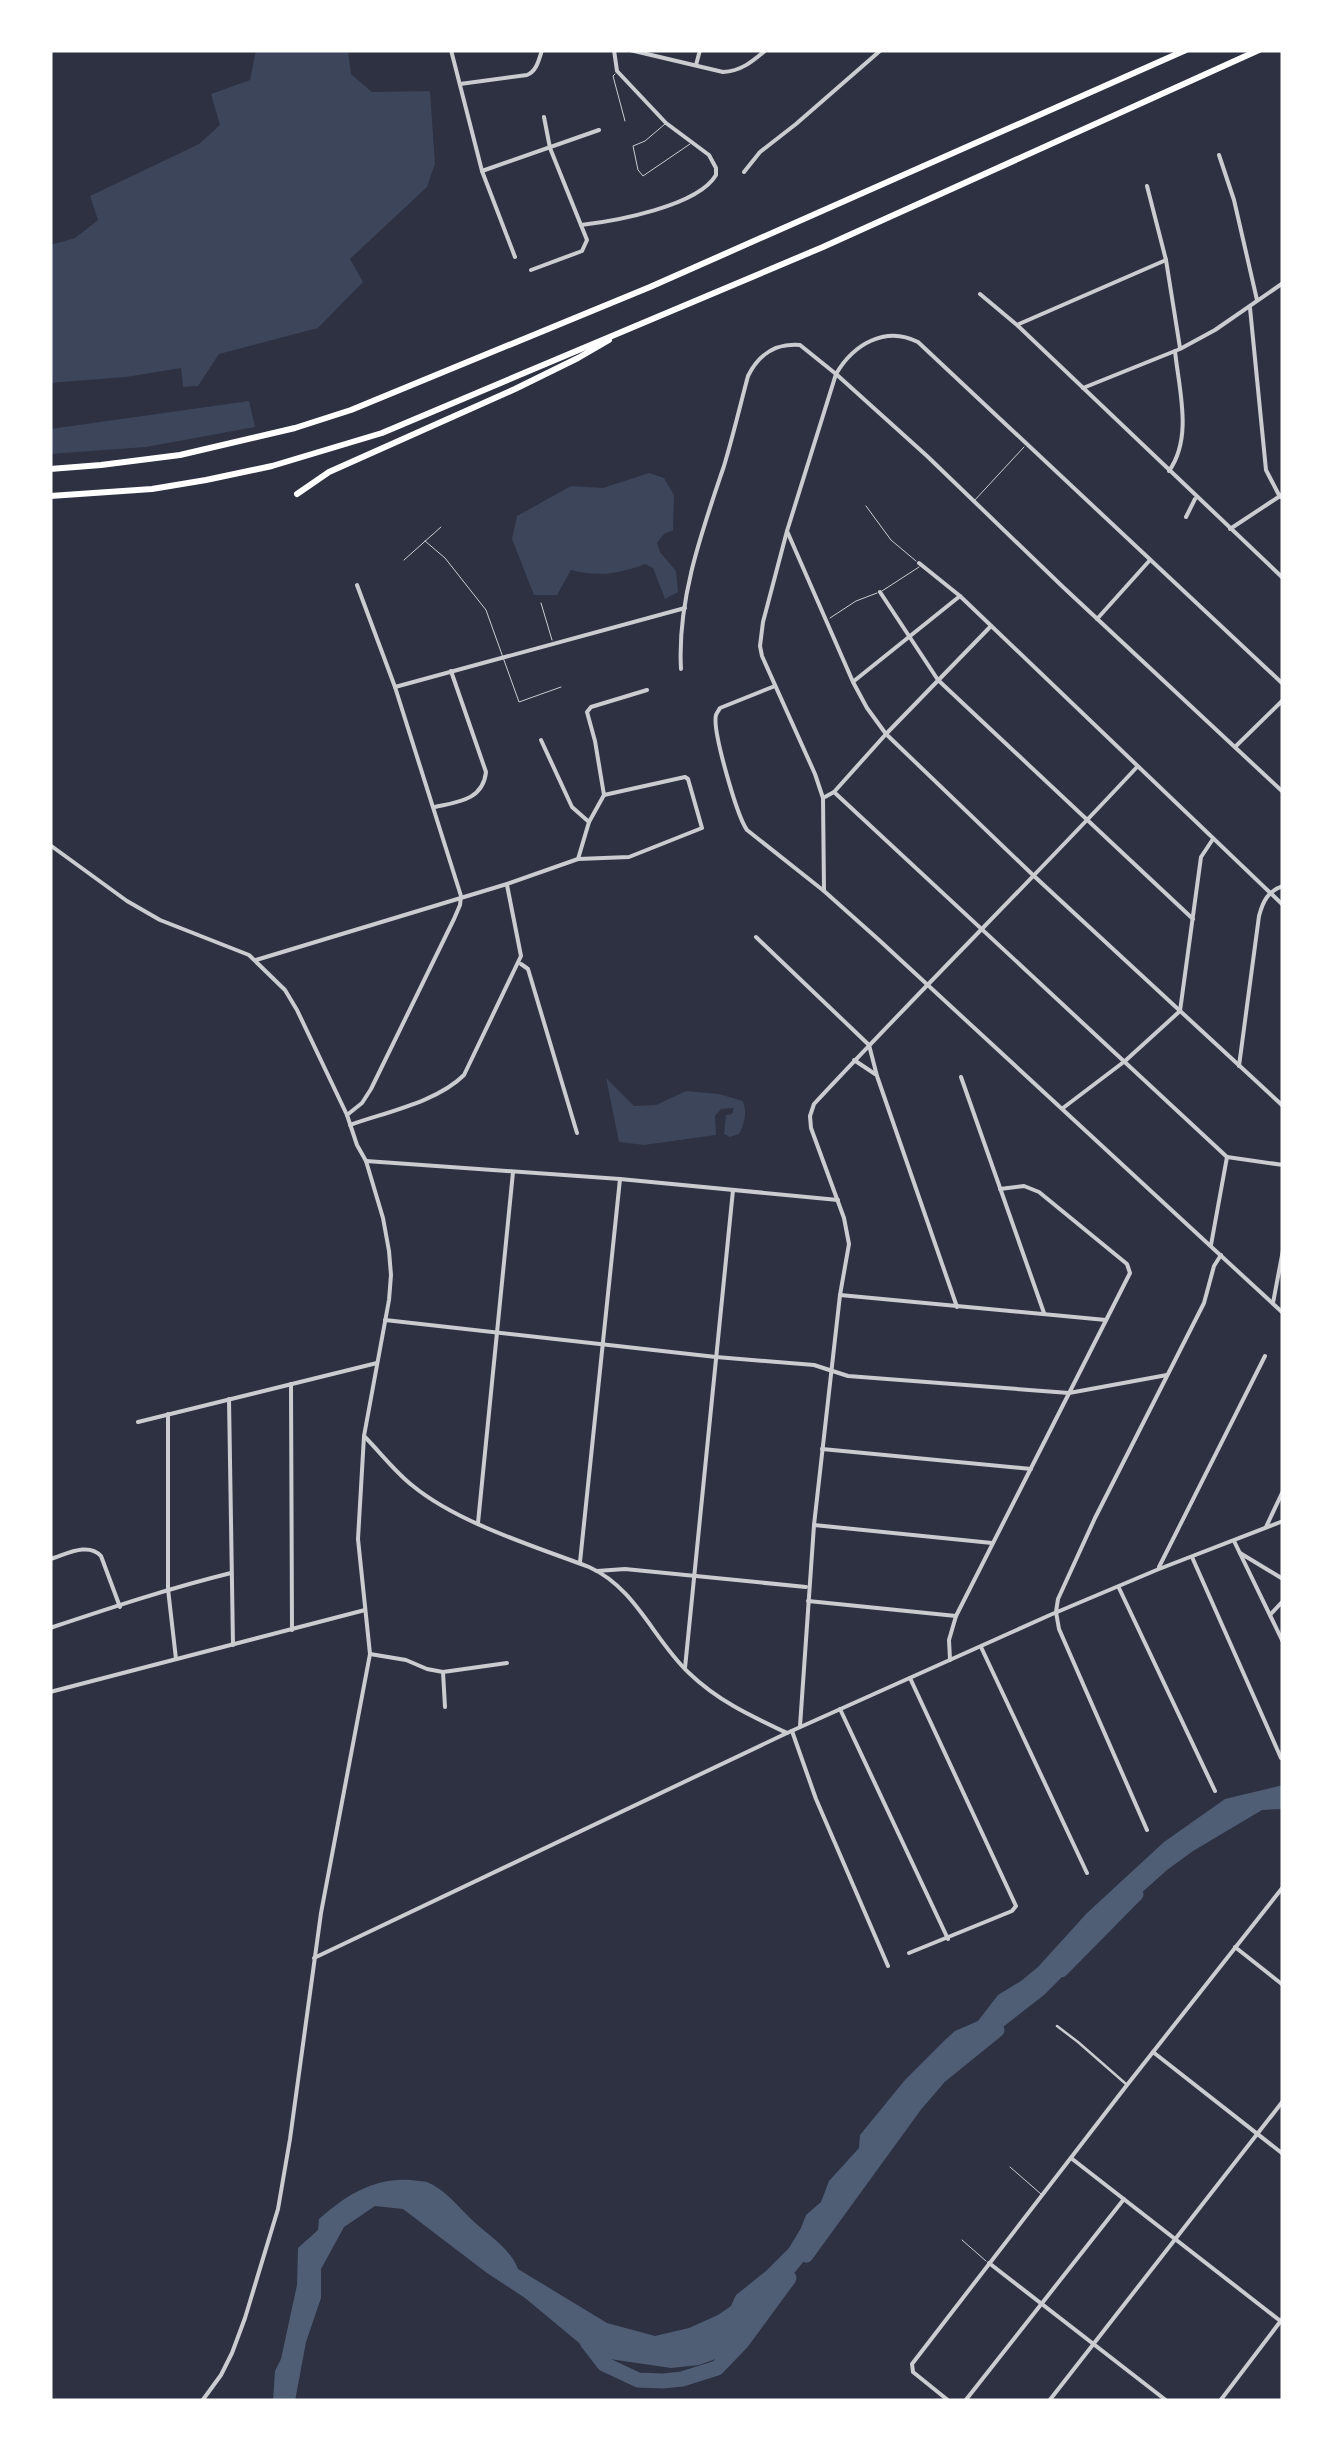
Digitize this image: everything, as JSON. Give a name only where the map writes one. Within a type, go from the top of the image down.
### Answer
[{"type":"highway","points":[[50,468],[180,455],[351,410],[650,287],[1186,50]]},
{"type":"highway","points":[[50,496],[152,488],[272,466],[382,433],[823,247],[1258,50]]},
{"type":"highway","points":[[297,494],[330,472],[515,390],[631,326]]},
{"type":"street","points":[[450,50],[482,171],[515,257]]},
{"type":"street","points":[[460,84],[528,75],[542,50]]},
{"type":"street","points":[[582,225],[686,200],[712,182],[716,168],[709,155],[666,123],[616,71],[614,50]]},
{"type":"street","points":[[630,50],[723,72],[746,66],[766,50]]},
{"type":"street","points":[[696,65],[700,50]]},
{"type":"street","points":[[744,172],[760,152],[881,50]]},
{"type":"street","points":[[530,270],[582,251],[588,240],[550,148],[544,117]]},
{"type":"street","points":[[482,171],[599,130]]},
{"type":"street","points":[[1219,155],[1234,200],[1257,302]]},
{"type":"street","points":[[1147,186],[1166,260],[1178,350],[1183,438],[1178,459],[1169,471]]},
{"type":"street","points":[[1017,325],[1166,260]]},
{"type":"street","points":[[1082,388],[1178,350],[1250,308],[1283,283]]},
{"type":"street","points":[[980,294],[1283,578]]},
{"type":"street","points":[[1230,529],[1281,496],[1266,470],[1250,308]]},
{"type":"street","points":[[824,891],[823,798],[762,656],[760,634],[836,374],[846,356],[861,345],[903,335],[918,342],[1283,684]]},
{"type":"street","points":[[681,669],[685,608],[706,515],[748,376],[755,363],[774,348],[794,344],[812,352],[1283,792]]},
{"type":"street","points":[[1186,517],[1196,496]]},
{"type":"street","points":[[787,531],[853,682],[886,734],[1283,1106]]},
{"type":"street","points":[[1098,619],[1150,560]]},
{"type":"street","points":[[921,564],[992,626],[1283,905]]},
{"type":"street","points":[[347,1115],[371,1089],[454,919],[461,896],[395,687],[357,585]]},
{"type":"street","points":[[880,592],[938,680],[1193,919]]},
{"type":"street","points":[[853,682],[960,596]]},
{"type":"street","points":[[395,687],[685,608]]},
{"type":"street","points":[[823,798],[834,792],[992,626]]},
{"type":"street","points":[[434,807],[470,798],[485,783],[486,772],[451,671]]},
{"type":"street","points":[[775,686],[720,708],[716,714],[717,734],[742,823],[824,891],[1283,1312]]},
{"type":"street","points":[[578,860],[589,822],[604,795],[587,712],[590,707],[647,690]]},
{"type":"street","points":[[1236,747],[1283,700]]},
{"type":"street","points":[[541,740],[572,806],[589,822]]},
{"type":"street","points":[[800,1726],[814,1524],[830,1370],[850,1244],[811,1128],[814,1104],[1136,766]]},
{"type":"street","points":[[256,960],[578,860],[630,857],[702,828],[685,776],[604,795]]},
{"type":"street","points":[[834,792],[1227,1157],[1283,1164]]},
{"type":"street","points":[[1062,1108],[1125,1061],[1180,1011],[1201,857],[1213,839]]},
{"type":"street","points":[[50,845],[126,901],[160,920],[249,955],[285,990],[298,1010],[366,1161],[389,1252],[391,1276],[364,1436],[358,1539],[370,1654],[328,1872],[278,2210],[232,2353],[202,2401]]},
{"type":"street","points":[[350,1124],[429,1097],[456,1084],[464,1075],[519,964],[520,948],[507,884]]},
{"type":"street","points":[[1240,1066],[1258,916],[1269,893],[1283,886]]},
{"type":"street","points":[[756,937],[869,1045],[958,1308]]},
{"type":"street","points":[[519,964],[528,968],[576,1133]]},
{"type":"street","points":[[854,1060],[877,1076]]},
{"type":"street","points":[[961,1077],[1044,1315]]},
{"type":"street","points":[[1212,1245],[1227,1157]]},
{"type":"street","points":[[366,1161],[838,1200]]},
{"type":"street","points":[[478,1523],[513,1172]]},
{"type":"street","points":[[580,1564],[620,1179]]},
{"type":"street","points":[[950,1660],[956,1616],[1130,1275],[1129,1266],[1039,1192],[1024,1186],[1000,1189]]},
{"type":"street","points":[[685,1670],[732,1190]]},
{"type":"street","points":[[1273,1304],[1283,1250]]},
{"type":"street","points":[[1147,1830],[1059,1629],[1056,1612],[1058,1598],[1204,1303],[1221,1255]]},
{"type":"street","points":[[840,1295],[1106,1320]]},
{"type":"street","points":[[385,1320],[814,1365],[848,1376],[1068,1393],[1167,1374]]},
{"type":"street","points":[[1159,1569],[1264,1356]]},
{"type":"street","points":[[138,1422],[377,1363]]},
{"type":"street","points":[[291,1384],[292,1631]]},
{"type":"street","points":[[229,1400],[233,1646]]},
{"type":"street","points":[[168,1414],[168,1588],[176,1661]]},
{"type":"street","points":[[364,1436],[410,1484],[431,1499],[478,1523],[598,1571],[632,1600],[685,1670],[734,1709],[790,1732],[888,1966]]},
{"type":"street","points":[[822,1449],[1031,1469]]},
{"type":"street","points":[[1265,1528],[1283,1491]]},
{"type":"street","points":[[314,1958],[840,1708],[1056,1612],[1283,1522]]},
{"type":"street","points":[[814,1524],[992,1543]]},
{"type":"street","points":[[1234,1541],[1283,1642]]},
{"type":"street","points":[[50,1559],[86,1549],[97,1551],[120,1607]]},
{"type":"street","points":[[1239,1552],[1283,1580]]},
{"type":"street","points":[[1192,1556],[1281,1758]]},
{"type":"street","points":[[598,1571],[625,1569],[808,1588]]},
{"type":"street","points":[[50,1628],[168,1588],[231,1573]]},
{"type":"street","points":[[1118,1586],[1215,1791]]},
{"type":"street","points":[[808,1600],[956,1616]]},
{"type":"street","points":[[1270,1615],[1283,1601]]},
{"type":"street","points":[[50,1692],[366,1610]]},
{"type":"street","points":[[981,1647],[1087,1872]]},
{"type":"street","points":[[370,1654],[443,1672],[506,1663]]},
{"type":"street","points":[[443,1672],[445,1707]]},
{"type":"street","points":[[908,1953],[1016,1908],[910,1678]]},
{"type":"street","points":[[840,1708],[948,1939]]},
{"type":"street","points":[[949,2401],[913,2372],[912,2364],[1283,1887]]},
{"type":"street","points":[[1235,1947],[1283,1985]]},
{"type":"street","points":[[1057,2026],[1127,2084]]},
{"type":"street","points":[[1153,2052],[1283,2154]]},
{"type":"street","points":[[1049,2401],[1283,2101]]},
{"type":"street","points":[[1070,2158],[1282,2321],[1220,2401]]},
{"type":"street","points":[[965,2401],[1124,2199]]},
{"type":"street","points":[[989,2263],[1167,2401]]},
{"type":"lane","points":[[616,71],[613,76],[625,120]]},
{"type":"lane","points":[[666,123],[633,146],[642,176],[692,142]]},
{"type":"lane","points":[[974,502],[1026,445]]},
{"type":"lane","points":[[827,620],[856,601],[880,592],[921,564],[890,540],[866,506]]},
{"type":"lane","points":[[404,560],[441,526]]},
{"type":"lane","points":[[425,541],[445,558],[479,599],[519,702],[561,687]]},
{"type":"lane","points":[[541,603],[553,643]]},
{"type":"lane","points":[[1010,2167],[1042,2194]]},
{"type":"lane","points":[[962,2240],[989,2263]]},
{"type":"shaded area","points":[[256,50],[348,50],[351,74],[372,92],[430,91],[435,164],[427,187],[350,259],[363,282],[318,328],[219,354],[198,386],[183,387],[181,368],[50,383],[50,245],[75,238],[98,220],[90,196],[199,144],[220,125],[211,94],[250,80]]},
{"type":"shaded area","points":[[249,401],[255,427],[146,447],[50,454],[50,429]]},
{"type":"shaded area","points":[[649,473],[664,478],[674,495],[673,530],[657,543],[676,571],[678,592],[665,599],[653,568],[645,564],[609,573],[571,570],[557,595],[534,595],[512,539],[517,516],[571,486],[603,488]]},
{"type":"shaded area","points":[[606,1078],[634,1106],[656,1105],[686,1091],[743,1101],[743,1126],[739,1134],[724,1134],[726,1115],[732,1114],[734,1108],[721,1109],[715,1116],[716,1135],[644,1145],[619,1142]]},
{"type":"shaded area","points":[[1283,1785],[1283,1809],[1262,1810],[1167,1870],[1082,1946],[1061,1978],[1044,1995],[969,2051],[894,2123],[828,2219],[808,2256],[748,2335],[724,2356],[699,2365],[671,2368],[596,2357],[525,2298],[403,2209],[375,2206],[344,2227],[321,2269],[321,2298],[306,2342],[295,2401],[273,2401],[275,2371],[297,2285],[298,2248],[318,2230],[319,2219],[329,2210],[350,2195],[385,2181],[424,2181],[439,2189],[503,2247],[518,2269],[607,2323],[655,2336],[689,2328],[718,2315],[789,2248],[806,2215],[821,2202],[829,2181],[859,2148],[860,2135],[905,2080],[945,2040],[978,2021],[998,1995],[1038,1967],[1087,1913],[1164,1842],[1225,1799]]},
{"type":"waterway","points":[[1061,1970],[1136,1894]]},
{"type":"waterway","points":[[806,2255],[915,2105],[939,2077],[997,2030]]},
{"type":"waterway","points":[[587,2342],[604,2364],[638,2380],[682,2379],[717,2368],[742,2342],[789,2278]]}]
